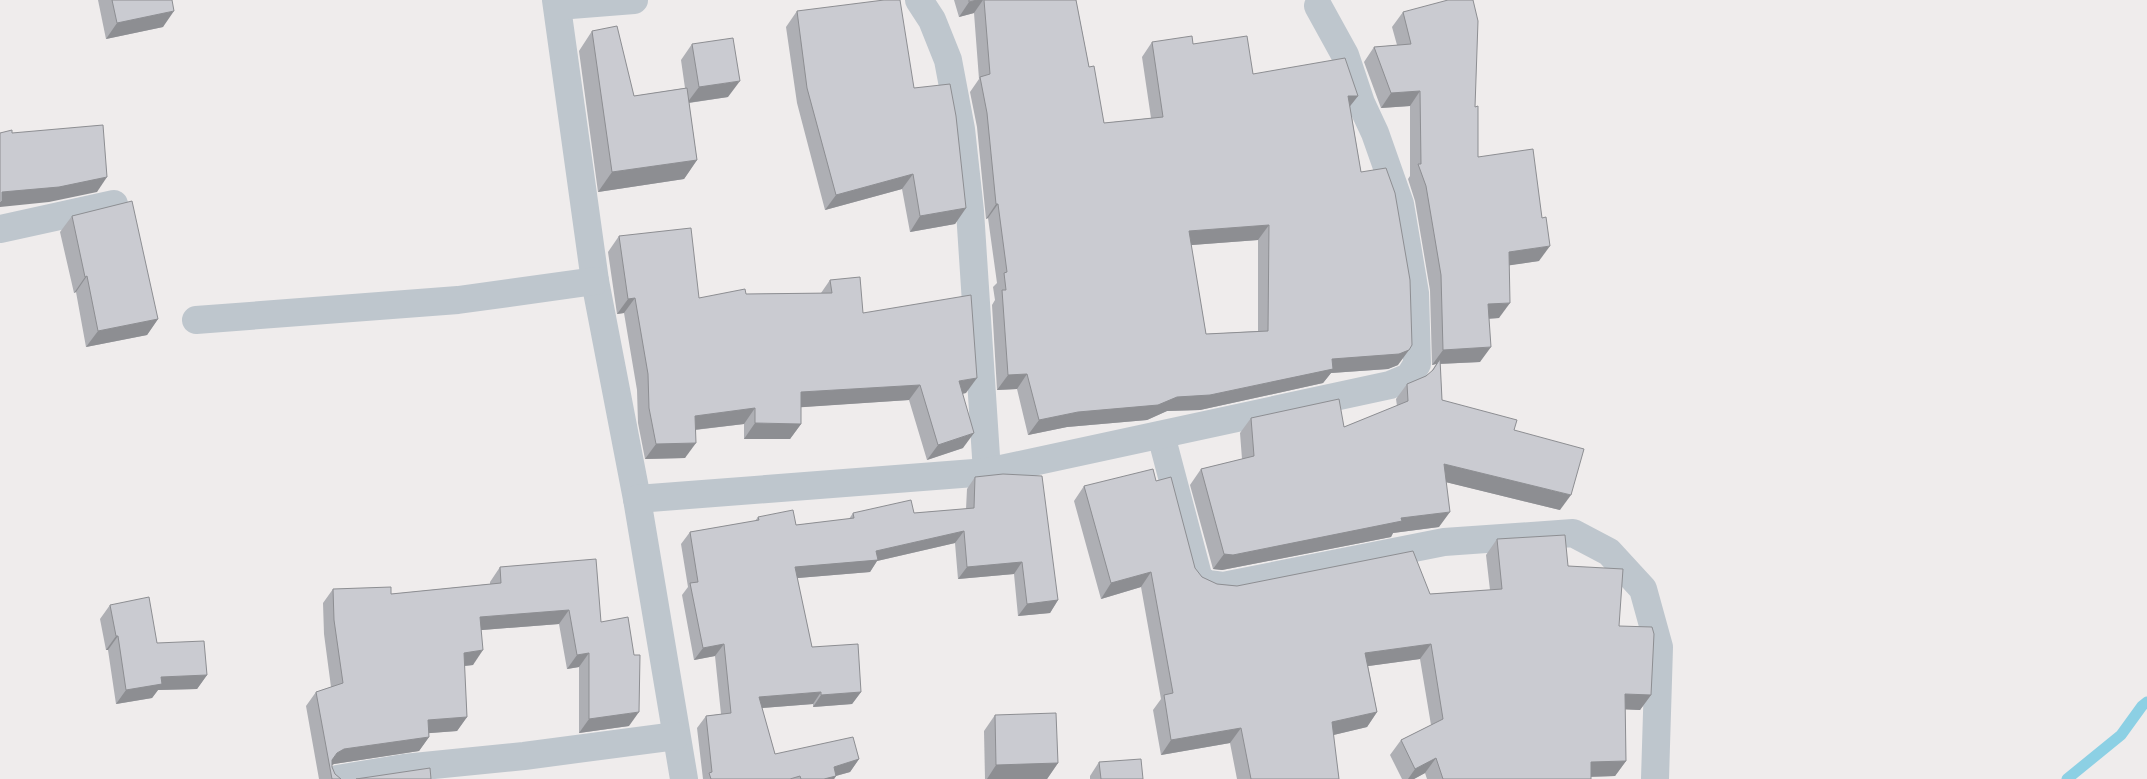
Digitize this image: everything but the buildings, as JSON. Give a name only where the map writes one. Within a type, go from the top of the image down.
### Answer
[{"type":"street","points":[[634,0],[557,3],[595,281],[637,499],[684,779]]},
{"type":"street","points":[[919,0],[932,20],[948,60],[961,129],[970,211],[988,472]]},
{"type":"street","points":[[637,499],[988,472],[1390,385],[1409,377],[1417,364],[1416,293],[1400,204],[1375,133],[1361,103],[1345,55],[1318,6]]},
{"type":"street","points":[[0,228],[114,204]]},
{"type":"street","points":[[196,320],[458,300],[595,281]]},
{"type":"street","points":[[1161,435],[1199,579],[1208,584],[1223,586],[1444,542],[1530,534],[1573,533],[1608,552],[1643,589],[1659,647],[1656,779]]},
{"type":"street","points":[[337,779],[404,768],[524,756],[676,736]]},
{"type":"waterway","points":[[2067,779],[2121,735],[2147,702]]}]
